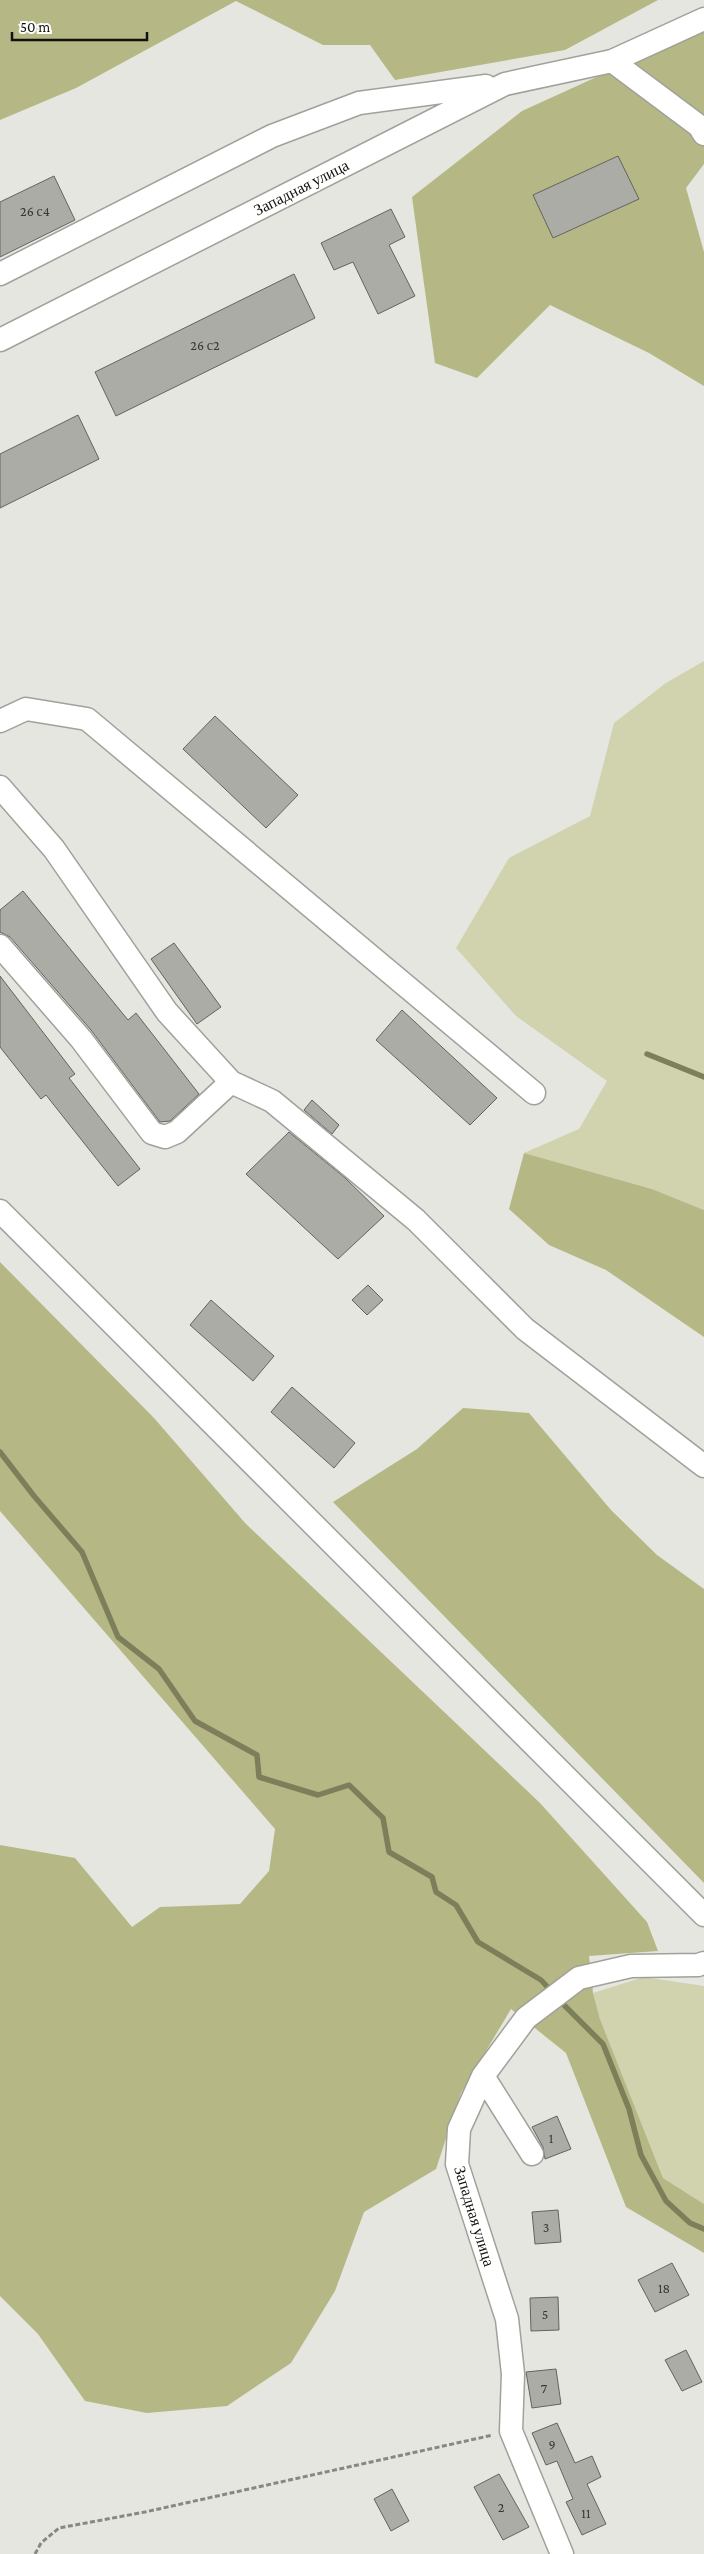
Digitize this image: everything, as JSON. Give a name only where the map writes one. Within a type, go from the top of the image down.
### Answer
[{"type":"street","name":"Западная улица","points":[[0,340],[505,84],[612,61],[704,20]]},
{"type":"street","points":[[612,61],[699,126],[704,134]]},
{"type":"street","points":[[0,274],[280,132],[359,104],[505,84]]},
{"type":"street","points":[[0,722],[26,710],[87,719],[534,1093]]},
{"type":"street","points":[[0,787],[54,849],[167,1012],[231,1082],[272,1101],[416,1220],[525,1329],[704,1466]]},
{"type":"street","points":[[0,946],[81,1039],[152,1133],[165,1137],[177,1132],[231,1082]]},
{"type":"street","points":[[0,1211],[704,1915]]},
{"type":"street","name":"Западная улица","points":[[562,2554],[511,2431],[513,2374],[507,2319],[458,2164],[459,2129],[483,2076],[526,2018],[579,1978],[631,1966],[704,1963]]},
{"type":"street","points":[[483,2076],[532,2154]]},
{"type":"path","points":[[35,2554],[41,2543],[59,2528],[145,2512],[511,2431]]},
{"type":"green space","points":[[0,0],[658,0],[565,50],[395,80],[370,45],[323,45],[236,1],[76,88],[0,120]]},
{"type":"green space","points":[[704,28],[704,164],[686,188],[704,252],[704,386],[649,353],[550,305],[477,378],[435,363],[412,197],[522,111]]},
{"type":"green space","points":[[704,661],[704,1210],[652,1189],[524,1153],[579,1129],[607,1081],[516,1016],[456,948],[509,858],[590,816],[614,723],[666,683]]},
{"type":"green space","points":[[524,1153],[652,1189],[704,1210],[704,1337],[606,1270],[549,1245],[509,1209]]},
{"type":"green space","points":[[0,1262],[154,1418],[246,1524],[540,1803],[647,1922],[658,1951],[589,1956],[593,1993],[600,2019],[663,2178],[704,2204],[704,2253],[626,2207],[566,2053],[511,2009],[461,2093],[436,2169],[364,2212],[335,2291],[291,2363],[227,2406],[147,2413],[85,2401],[38,2334],[0,2296],[0,1845],[75,1858],[132,1927],[160,1907],[240,1904],[269,1871],[275,1829],[0,1511]]},
{"type":"green space","points":[[463,1408],[529,1413],[611,1510],[657,1555],[704,1589],[704,1883],[333,1502],[417,1449]]},
{"type":"green space","points":[[644,1977],[704,1986],[704,2204],[663,2178],[600,2019],[593,1993]]},
{"type":"building","points":[[618,156],[639,199],[553,238],[533,195]]},
{"type":"building","points":[[54,176],[75,220],[0,257],[0,202]]},
{"type":"building","points":[[391,209],[405,237],[389,245],[415,296],[378,314],[353,262],[334,270],[321,243]]},
{"type":"building","points":[[294,274],[315,318],[116,416],[95,372]]},
{"type":"building","points":[[78,415],[99,459],[0,508],[0,454]]},
{"type":"building","points":[[215,716],[298,795],[266,828],[183,749]]},
{"type":"building","points":[[23,891],[128,1020],[136,1013],[199,1094],[170,1121],[160,1122],[91,1030],[10,937],[0,932],[0,910]]},
{"type":"building","points":[[174,943],[221,1007],[197,1024],[151,959]]},
{"type":"building","points":[[0,976],[75,1074],[69,1078],[140,1169],[118,1186],[46,1095],[41,1099],[0,1047]]},
{"type":"building","points":[[402,1010],[497,1098],[470,1125],[376,1040]]},
{"type":"building","points":[[312,1100],[339,1125],[332,1134],[304,1110]]},
{"type":"building","points":[[289,1132],[344,1177],[384,1216],[338,1259],[246,1174]]},
{"type":"building","points":[[368,1285],[383,1300],[367,1315],[352,1300]]},
{"type":"building","points":[[211,1300],[274,1356],[253,1381],[190,1325]]},
{"type":"building","points":[[292,1387],[355,1443],[334,1468],[271,1412]]},
{"type":"building","points":[[557,2116],[571,2149],[545,2159],[543,2147],[532,2127]]},
{"type":"building","points":[[558,2210],[561,2242],[535,2244],[532,2212]]},
{"type":"building","points":[[672,2263],[689,2295],[655,2312],[638,2280]]},
{"type":"building","points":[[558,2297],[559,2330],[531,2331],[530,2298]]},
{"type":"building","points":[[686,2350],[702,2382],[682,2391],[665,2360]]},
{"type":"building","points":[[556,2369],[561,2404],[532,2408],[526,2372]]},
{"type":"building","points":[[557,2423],[575,2463],[592,2456],[601,2477],[587,2484],[606,2524],[582,2535],[566,2502],[573,2499],[557,2461],[546,2465],[532,2433]]},
{"type":"building","points":[[499,2474],[529,2527],[503,2540],[474,2487]]},
{"type":"building","points":[[392,2489],[409,2521],[391,2531],[374,2499]]},
{"type":"waterway","points":[[647,1054],[704,1077]]},
{"type":"waterway","points":[[0,1452],[34,1496],[82,1552],[118,1637],[159,1669],[195,1721],[257,1755],[259,1777],[318,1795],[349,1785],[383,1818],[389,1852],[432,1877],[436,1892],[456,1905],[478,1942],[541,1980],[552,1992]]},
{"type":"waterway","points":[[558,1999],[603,2044],[629,2109],[641,2155],[666,2201],[690,2223],[704,2229]]}]
